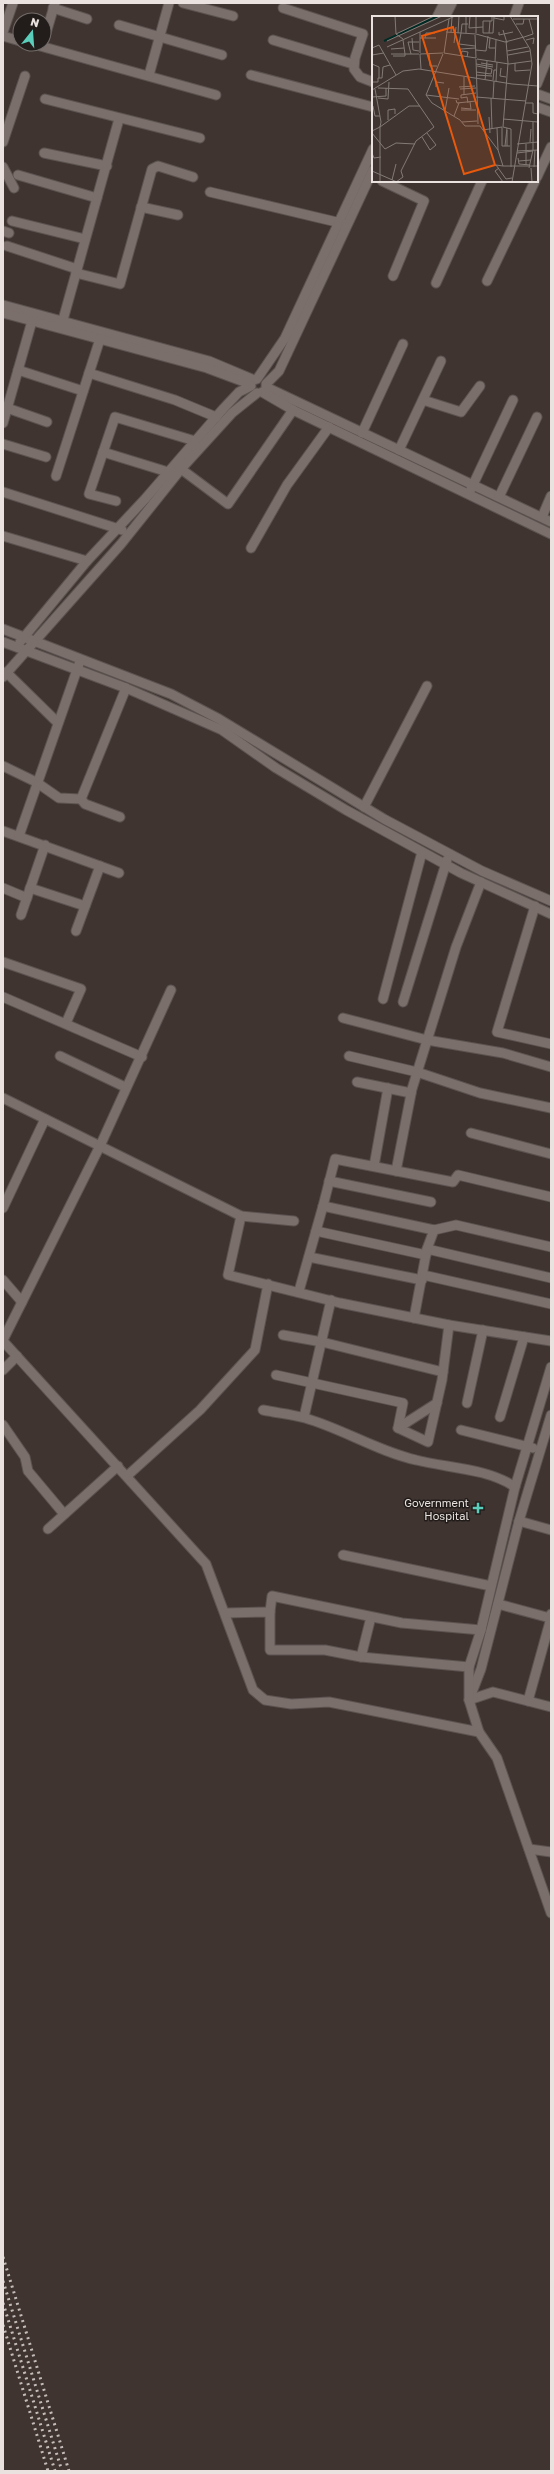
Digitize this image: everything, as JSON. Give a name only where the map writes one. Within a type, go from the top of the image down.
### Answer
[{"type":"street","points":[[3,32],[13,3]]},
{"type":"street","points":[[149,75],[169,3]]},
{"type":"street","points":[[183,3],[233,16]]},
{"type":"street","points":[[438,16],[444,3]]},
{"type":"street","points":[[446,16],[452,3]]},
{"type":"street","points":[[514,16],[519,3]]},
{"type":"street","points":[[54,6],[87,19]]},
{"type":"street","points":[[283,8],[364,34],[353,64],[356,74],[372,82]]},
{"type":"street","points":[[119,25],[222,55]]},
{"type":"street","points":[[273,40],[353,64]]},
{"type":"street","points":[[52,46],[216,95]]},
{"type":"street","points":[[538,82],[551,49]]},
{"type":"street","points":[[251,75],[372,108]]},
{"type":"street","points":[[3,142],[25,76]]},
{"type":"street","points":[[538,94],[551,99]]},
{"type":"street","points":[[44,99],[119,119],[200,138]]},
{"type":"street","points":[[538,107],[551,112]]},
{"type":"street","points":[[61,325],[119,119]]},
{"type":"street","points":[[538,175],[551,147]]},
{"type":"street","points":[[6,672],[129,534],[181,469],[258,386],[279,371],[344,224],[372,152]]},
{"type":"street","points":[[44,153],[107,166]]},
{"type":"street","points":[[7,246],[76,271],[120,284],[152,169],[155,166],[194,177]]},
{"type":"street","points":[[3,167],[14,188]]},
{"type":"street","points":[[6,672],[15,647],[87,561],[119,528],[239,392],[258,386],[372,174]]},
{"type":"street","points":[[18,176],[97,198]]},
{"type":"street","points":[[384,182],[424,201],[393,276]]},
{"type":"street","points":[[436,283],[482,182]]},
{"type":"street","points":[[487,281],[535,182]]},
{"type":"street","points":[[210,192],[344,224]]},
{"type":"street","points":[[141,207],[178,215]]},
{"type":"street","points":[[12,221],[85,240]]},
{"type":"street","points":[[3,305],[100,339],[206,368],[258,386],[293,410],[551,534]]},
{"type":"street","points":[[3,313],[61,325],[208,361],[258,386],[499,496],[551,522]]},
{"type":"street","points":[[3,422],[32,320]]},
{"type":"street","points":[[56,476],[100,339]]},
{"type":"street","points":[[362,433],[403,344]]},
{"type":"street","points":[[399,450],[441,361]]},
{"type":"street","points":[[18,370],[83,391]]},
{"type":"street","points":[[88,373],[175,400],[216,417]]},
{"type":"street","points":[[423,400],[461,412],[480,386]]},
{"type":"street","points":[[468,494],[513,400]]},
{"type":"street","points":[[7,408],[47,422]]},
{"type":"street","points":[[181,469],[228,504],[293,410]]},
{"type":"street","points":[[116,501],[88,494],[115,417],[195,441]]},
{"type":"street","points":[[499,496],[537,417]]},
{"type":"street","points":[[251,548],[287,485],[330,427]]},
{"type":"street","points":[[3,444],[46,457]]},
{"type":"street","points":[[103,452],[168,472]]},
{"type":"street","points":[[3,492],[119,528],[129,534]]},
{"type":"street","points":[[542,518],[551,496]]},
{"type":"street","points":[[3,536],[87,561]]},
{"type":"street","points":[[3,629],[171,694],[219,719],[364,807],[450,854],[482,871],[551,901]]},
{"type":"street","points":[[3,642],[126,688],[222,730],[276,768],[422,852],[481,882],[551,914]]},
{"type":"street","points":[[19,836],[36,782],[81,659]]},
{"type":"street","points":[[6,672],[58,723]]},
{"type":"street","points":[[364,807],[427,686]]},
{"type":"street","points":[[81,799],[126,688]]},
{"type":"street","points":[[3,766],[36,782],[58,798],[81,799]]},
{"type":"street","points":[[81,799],[84,804],[120,817]]},
{"type":"street","points":[[3,831],[119,873]]},
{"type":"street","points":[[21,915],[45,845]]},
{"type":"street","points":[[383,999],[422,852]]},
{"type":"street","points":[[402,1002],[444,864],[450,854]]},
{"type":"street","points":[[76,932],[100,866]]},
{"type":"street","points":[[396,1170],[411,1094],[417,1072],[456,947],[481,882]]},
{"type":"street","points":[[3,888],[27,898]]},
{"type":"street","points":[[30,888],[85,906]]},
{"type":"street","points":[[535,906],[497,1032],[551,1044]]},
{"type":"street","points":[[3,962],[81,989],[66,1023]]},
{"type":"street","points":[[171,990],[142,1057],[126,1087],[100,1146],[3,1340],[206,1564],[253,1690],[265,1700],[291,1704],[329,1702],[479,1732]]},
{"type":"street","points":[[3,997],[142,1057]]},
{"type":"street","points":[[343,1018],[427,1040],[503,1053],[551,1068]]},
{"type":"street","points":[[60,1056],[126,1087]]},
{"type":"street","points":[[349,1056],[417,1072],[480,1093],[551,1108]]},
{"type":"street","points":[[357,1082],[411,1094]]},
{"type":"street","points":[[374,1166],[388,1088]]},
{"type":"street","points":[[3,1098],[241,1216],[294,1221]]},
{"type":"street","points":[[3,1208],[45,1119]]},
{"type":"street","points":[[471,1133],[551,1154]]},
{"type":"street","points":[[299,1291],[335,1159],[453,1182],[458,1175],[551,1197]]},
{"type":"street","points":[[329,1181],[431,1202]]},
{"type":"street","points":[[323,1206],[434,1230],[456,1225],[551,1247]]},
{"type":"street","points":[[241,1216],[228,1275],[414,1318],[551,1341]]},
{"type":"street","points":[[316,1230],[551,1278]]},
{"type":"street","points":[[414,1318],[427,1252],[434,1230]]},
{"type":"street","points":[[308,1257],[423,1278],[551,1304]]},
{"type":"street","points":[[3,1280],[22,1302]]},
{"type":"street","points":[[127,1476],[200,1410],[255,1350],[268,1284]]},
{"type":"street","points":[[304,1417],[331,1300]]},
{"type":"street","points":[[398,1428],[428,1442],[442,1372],[449,1325]]},
{"type":"street","points":[[467,1403],[483,1330]]},
{"type":"street","points":[[283,1335],[322,1342],[442,1372]]},
{"type":"street","points":[[500,1418],[524,1337]]},
{"type":"street","points":[[3,1370],[17,1356]]},
{"type":"street","points":[[551,1367],[515,1487],[481,1630],[469,1667],[468,1700],[479,1732],[497,1758],[530,1849],[551,1913]]},
{"type":"street","points":[[276,1375],[403,1403],[398,1428]]},
{"type":"street","points":[[398,1428],[436,1403]]},
{"type":"street","points":[[263,1410],[304,1417],[375,1447],[415,1460],[474,1472],[508,1482],[515,1487]]},
{"type":"street","points":[[468,1700],[481,1669],[519,1521],[551,1415]]},
{"type":"street","points":[[3,1425],[25,1456],[26,1470],[64,1514]]},
{"type":"street","points":[[461,1430],[541,1450]]},
{"type":"street","points":[[48,1529],[118,1466]]},
{"type":"street","points":[[519,1521],[551,1530]]},
{"type":"street","points":[[343,1555],[491,1586]]},
{"type":"street","points":[[469,1667],[361,1657],[325,1650],[270,1650],[270,1612],[272,1596],[402,1623],[481,1630]]},
{"type":"street","points":[[498,1604],[551,1617],[528,1701]]},
{"type":"street","points":[[225,1613],[270,1612]]},
{"type":"street","points":[[361,1657],[371,1617]]},
{"type":"street","points":[[468,1700],[493,1692],[551,1707]]},
{"type":"street","points":[[530,1849],[551,1852]]},
{"type":"railway","points":[[3,2257],[69,2471]]},
{"type":"railway","points":[[3,2281],[62,2471]]},
{"type":"railway","points":[[3,2303],[55,2471]]},
{"type":"railway","points":[[3,2325],[48,2471]]},
{"type":"place","name":"Government Hospital","points":[[478,1508]]}]
